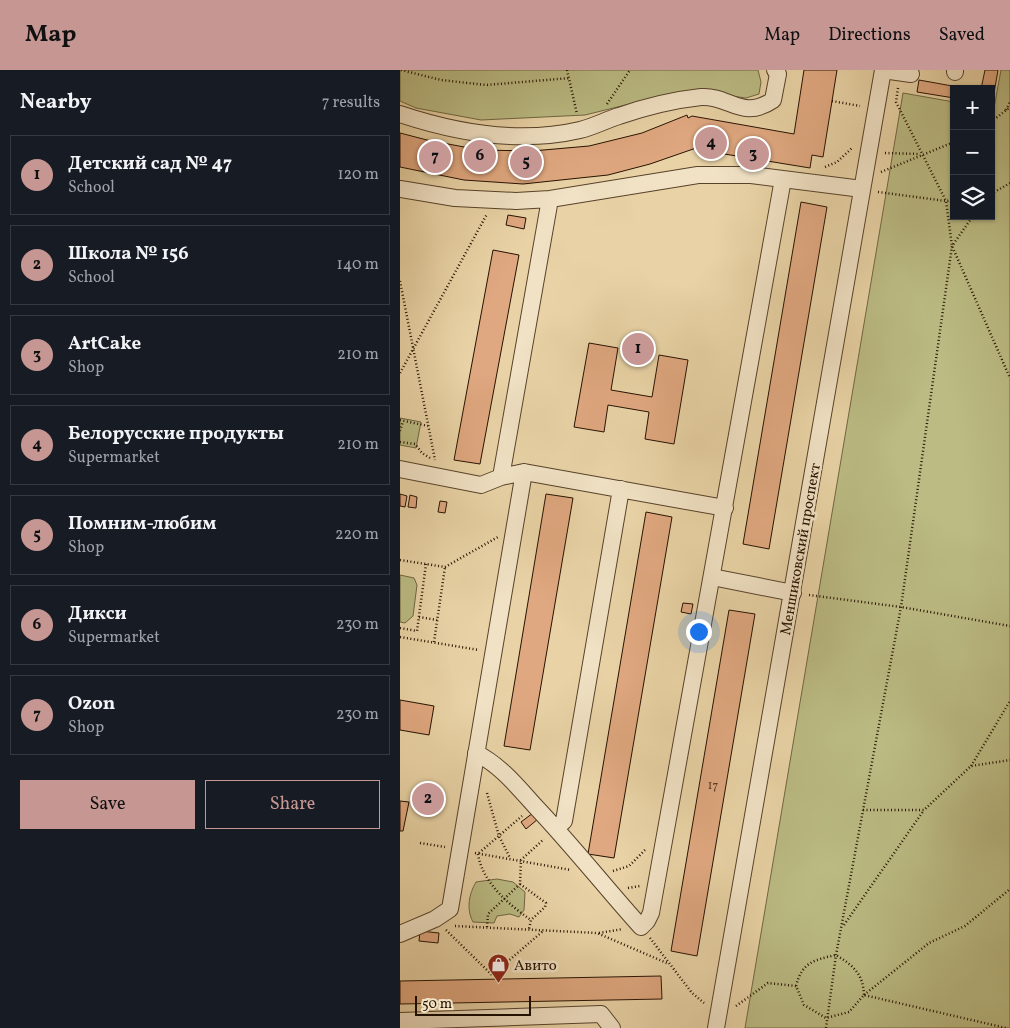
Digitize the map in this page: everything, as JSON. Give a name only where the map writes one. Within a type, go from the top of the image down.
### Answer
[{"type":"street","points":[[400,114],[457,130],[526,137],[588,127],[642,108],[703,97],[745,108],[762,108],[773,100],[778,74],[775,70]]},
{"type":"street","points":[[883,70],[911,74]]},
{"type":"street","name":"Меншиковский проспект","points":[[716,1028],[793,592],[868,190],[883,70]]},
{"type":"street","points":[[400,189],[455,198],[516,202],[550,199],[698,175],[751,175],[868,190]]},
{"type":"street","points":[[476,753],[490,760],[535,805],[641,927],[651,913],[657,882],[782,179]]},
{"type":"street","points":[[501,477],[550,199]]},
{"type":"street","points":[[400,469],[436,468],[481,485],[501,477],[524,472],[725,508]]},
{"type":"street","points":[[400,934],[450,909],[524,472]]},
{"type":"street","points":[[556,828],[564,821],[620,489]]},
{"type":"street","points":[[712,577],[793,592]]},
{"type":"street","points":[[400,1021],[601,1014],[612,1028]]},
{"type":"path","points":[[401,70],[441,80],[486,85],[570,78]]},
{"type":"path","points":[[567,70],[588,127]]},
{"type":"path","points":[[588,127],[630,70]]},
{"type":"path","points":[[832,101],[860,106]]},
{"type":"path","points":[[826,1028],[836,955],[843,926],[901,607],[952,246],[946,201],[896,102]]},
{"type":"path","points":[[1005,111],[1010,102]]},
{"type":"path","points":[[995,119],[1010,107]]},
{"type":"path","points":[[877,174],[950,143]]},
{"type":"path","points":[[820,170],[837,162],[852,148]]},
{"type":"path","points":[[881,153],[921,154]]},
{"type":"path","points":[[995,192],[1010,183]]},
{"type":"path","points":[[868,190],[950,200]]},
{"type":"path","points":[[400,373],[494,200]]},
{"type":"path","points":[[952,246],[970,220]]},
{"type":"path","points":[[952,246],[1010,378]]},
{"type":"path","points":[[400,281],[414,345],[436,468]]},
{"type":"path","points":[[400,431],[401,420],[428,426]]},
{"type":"path","points":[[400,442],[415,444],[436,468]]},
{"type":"path","points":[[400,560],[445,567],[515,528]]},
{"type":"path","points":[[416,639],[426,564]]},
{"type":"path","points":[[434,642],[445,567]]},
{"type":"path","points":[[793,592],[901,607],[1010,626]]},
{"type":"path","points":[[418,617],[437,620]]},
{"type":"path","points":[[400,628],[417,631]]},
{"type":"path","points":[[400,637],[493,652]]},
{"type":"path","points":[[843,926],[924,810],[971,766],[1010,701]]},
{"type":"path","points":[[971,766],[1010,760]]},
{"type":"path","points":[[486,792],[498,836],[510,858]]},
{"type":"path","points":[[473,860],[535,805]]},
{"type":"path","points":[[863,810],[924,810]]},
{"type":"path","points":[[487,927],[488,914],[520,884],[521,860],[556,828]]},
{"type":"path","points":[[420,843],[593,872],[614,871],[629,866],[647,848]]},
{"type":"path","points":[[478,854],[484,871],[505,899],[513,908],[530,920]]},
{"type":"path","points":[[609,891],[657,882]]},
{"type":"path","points":[[520,884],[546,903],[545,907],[530,920],[529,929]]},
{"type":"path","points":[[864,995],[863,980],[853,965],[836,955],[814,960],[800,972],[796,986],[804,1005],[826,1018],[849,1012],[864,995],[929,943],[965,926],[1010,888]]},
{"type":"path","points":[[544,930],[492,975],[441,925],[529,929],[597,933],[641,927],[692,994],[707,1005]]},
{"type":"path","points":[[597,933],[669,964]]},
{"type":"path","points":[[732,1009],[768,983],[796,986]]},
{"type":"path","points":[[864,995],[1006,1028]]},
{"type":"green space","points":[[400,70],[758,70],[761,82],[759,94],[746,98],[701,92],[670,94],[585,115],[481,120],[416,108],[400,101]]},
{"type":"green space","points":[[1001,70],[1010,70],[1010,1028],[745,1028],[903,93],[950,101],[950,220],[995,220],[995,103]]},
{"type":"green space","points":[[400,418],[421,422],[416,448],[400,445]]},
{"type":"green space","points":[[400,575],[414,578],[417,585],[413,616],[405,623],[400,622]]},
{"type":"green space","points":[[497,879],[513,882],[525,892],[524,910],[519,917],[510,914],[497,916],[494,923],[473,922],[469,902],[476,882]]},
{"type":"building","points":[[804,70],[837,70],[823,157],[812,155],[810,168],[700,150],[699,147],[650,164],[608,175],[523,184],[464,180],[400,167],[400,133],[480,150],[532,151],[589,146],[642,133],[687,115],[688,118],[692,116],[794,134]]},
{"type":"building","points":[[985,70],[998,70],[995,88],[995,85],[982,85]]},
{"type":"building","points":[[919,80],[950,86],[950,97],[917,92]]},
{"type":"building","points":[[801,202],[827,207],[769,549],[743,544]]},
{"type":"building","points":[[508,215],[526,218],[524,229],[506,225]]},
{"type":"building","points":[[493,250],[519,255],[480,464],[454,460]]},
{"type":"building","points":[[589,343],[618,348],[611,390],[652,397],[659,355],[688,360],[674,444],[645,439],[649,412],[608,405],[604,432],[574,427]]},
{"type":"building","points":[[400,494],[407,496],[405,507],[400,506]]},
{"type":"building","points":[[546,494],[573,498],[530,750],[504,746]]},
{"type":"building","points":[[410,495],[417,497],[416,508],[408,507]]},
{"type":"building","points":[[440,501],[447,502],[445,513],[438,512]]},
{"type":"building","points":[[646,512],[672,517],[614,858],[588,854]]},
{"type":"building","points":[[683,603],[693,604],[691,614],[681,612]]},
{"type":"building","points":[[729,610],[755,614],[697,956],[671,951]]},
{"type":"building","points":[[400,700],[434,706],[429,735],[400,730]]},
{"type":"building","points":[[400,801],[409,802],[403,831],[400,831]]},
{"type":"building","points":[[533,813],[538,819],[526,829],[521,822]]},
{"type":"building","points":[[420,931],[439,933],[438,943],[419,941]]},
{"type":"building","points":[[661,976],[662,999],[400,1004],[400,981]]},
{"type":"place","name":"Белорусские продукты","points":[[711,143]]},
{"type":"place","name":"ArtCake","points":[[753,154]]},
{"type":"place","name":"Дикси","points":[[480,156]]},
{"type":"place","name":"Ozon","points":[[435,157]]},
{"type":"place","name":"Помним-любим","points":[[526,162]]},
{"type":"place","name":"Детский сад № 47","points":[[638,349]]},
{"type":"place","name":"Школа № 156","points":[[428,799]]},
{"type":"place","name":"Авито","points":[[498,984]]}]
